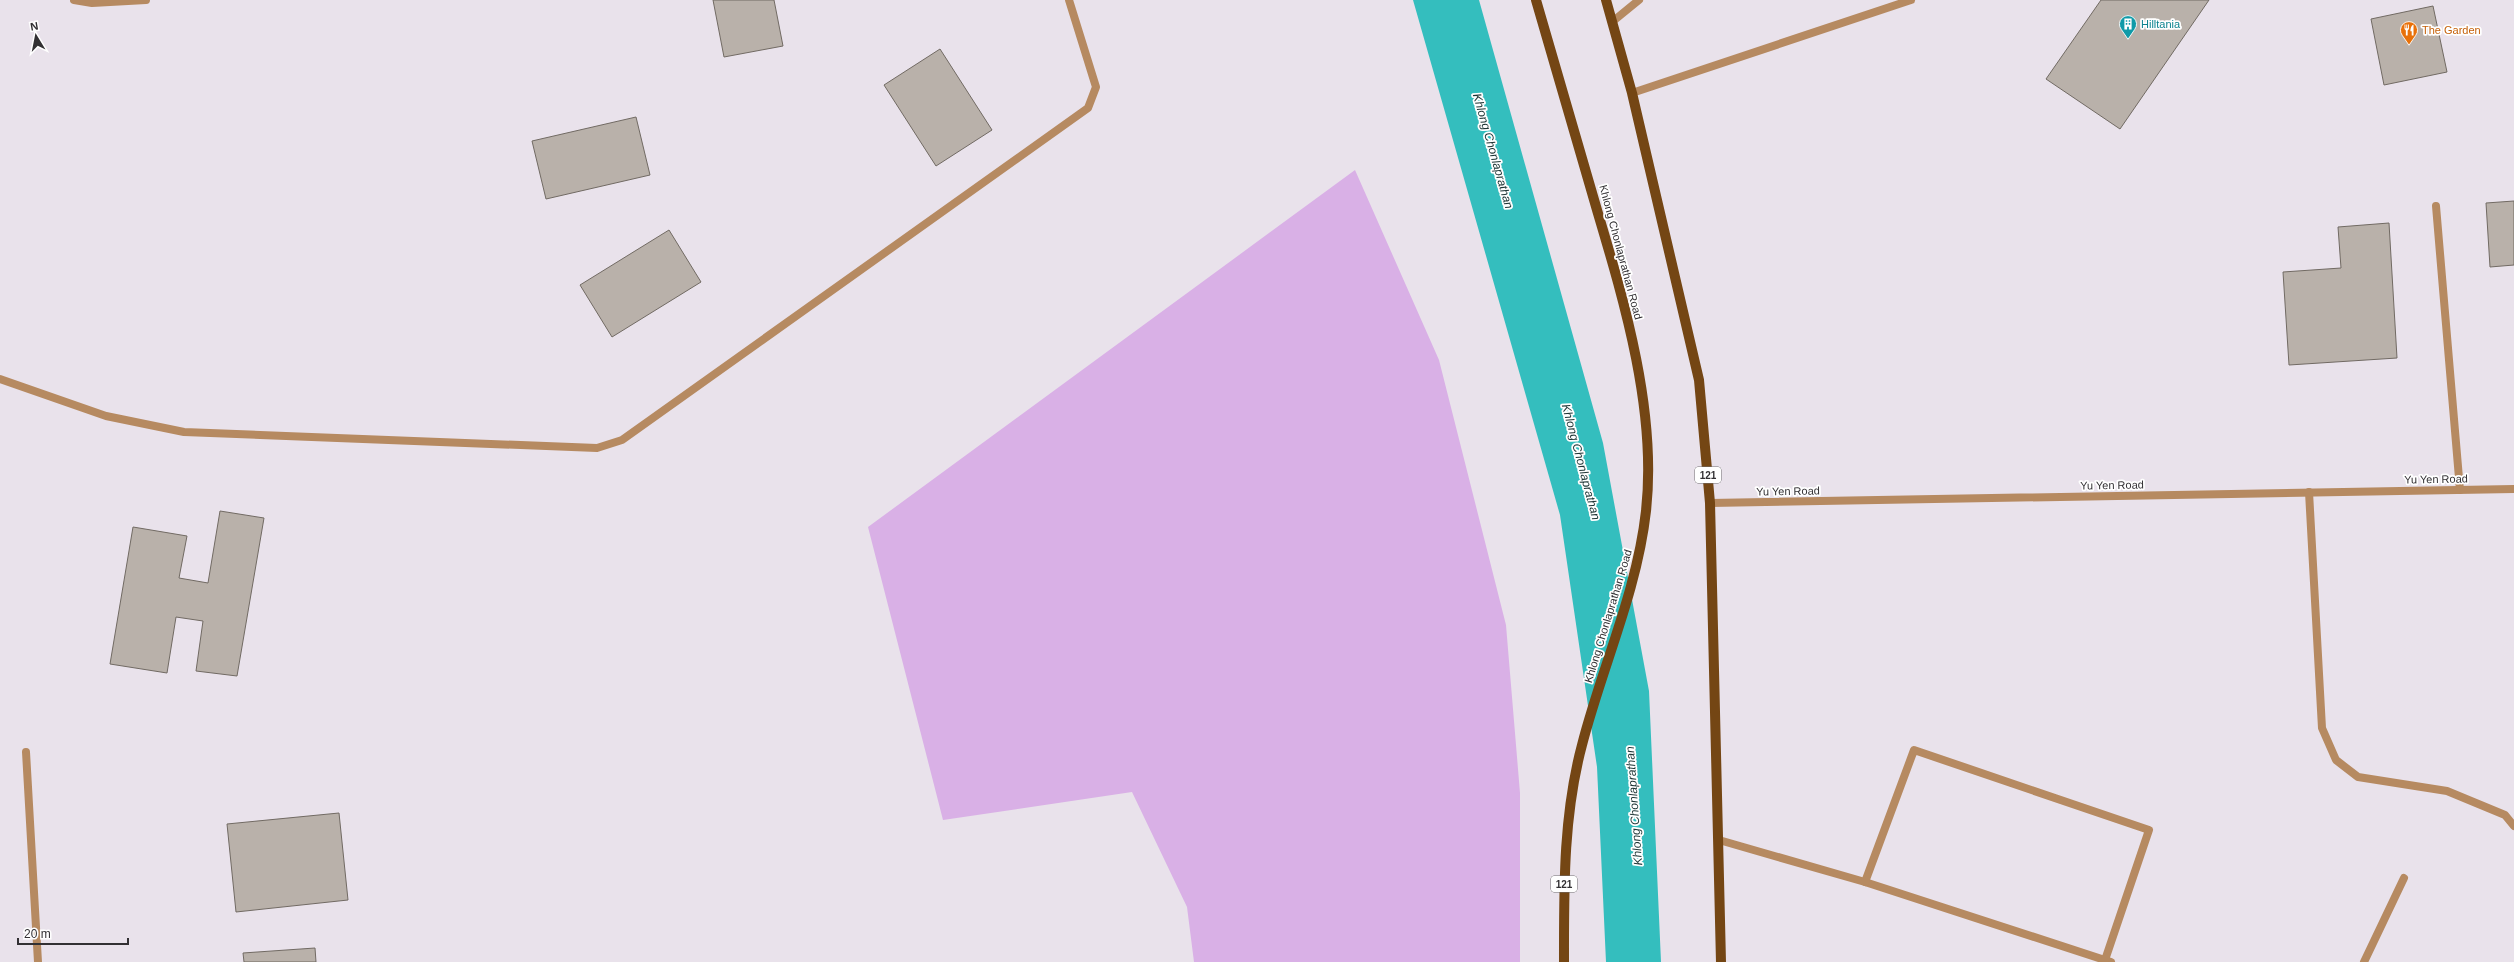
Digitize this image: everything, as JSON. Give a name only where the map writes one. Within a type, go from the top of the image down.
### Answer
[{"type":"main road","name":"Khlong Chonlaprathan Road","points":[[1536,0],[1622,295],[1642,389],[1648,469],[1646,510],[1639,559],[1581,747],[1570,807],[1564,866],[1564,962]]},
{"type":"main road","name":"121","points":[[1606,0],[1632,93],[1699,380],[1710,503],[1721,962]]},
{"type":"street","points":[[74,0],[92,3],[146,0]]},
{"type":"street","points":[[0,379],[106,416],[184,432],[597,448],[622,440],[1088,108],[1096,88],[1069,0]]},
{"type":"street","points":[[1612,22],[1639,0]]},
{"type":"street","points":[[1632,93],[1911,0]]},
{"type":"street","points":[[2436,206],[2460,490]]},
{"type":"street","name":"Yu Yen Road","points":[[1710,503],[2514,489]]},
{"type":"street","points":[[2309,492],[2322,728],[2336,760],[2358,777],[2447,791],[2505,815],[2514,826]]},
{"type":"street","points":[[1719,840],[1865,882],[2108,961],[2149,830],[1914,750],[1865,882]]},
{"type":"street","points":[[26,752],[38,962]]},
{"type":"street","points":[[2364,962],[2404,878]]},
{"type":"shaded area","points":[[1355,170],[1439,360],[1506,625],[1520,793],[1520,962],[1194,962],[1187,907],[1132,792],[943,820],[868,527]]},
{"type":"water","name":"Khlong Chonlaprathan","points":[[1413,0],[1479,0],[1603,443],[1649,691],[1661,962],[1606,962],[1597,767],[1560,515]]},
{"type":"building","points":[[713,0],[774,0],[783,46],[724,57]]},
{"type":"building","name":"Hilltania","points":[[2101,0],[2209,0],[2120,129],[2046,79]]},
{"type":"building","name":"The Garden","points":[[2433,6],[2447,72],[2384,85],[2371,19]]},
{"type":"building","points":[[940,49],[992,130],[936,166],[884,85]]},
{"type":"building","points":[[636,117],[650,175],[546,199],[532,141]]},
{"type":"building","points":[[2514,201],[2514,265],[2490,267],[2486,203]]},
{"type":"building","points":[[2389,223],[2397,358],[2289,365],[2283,272],[2341,268],[2338,227]]},
{"type":"building","points":[[669,230],[701,282],[612,337],[580,285]]},
{"type":"building","points":[[220,511],[264,518],[237,676],[196,671],[203,621],[176,617],[167,673],[110,664],[133,527],[187,536],[179,578],[208,583]]},
{"type":"building","points":[[339,813],[348,900],[236,912],[227,824]]},
{"type":"building","points":[[315,948],[316,962],[244,962],[243,953]]},
{"type":"place","name":"Hilltania","points":[[2128,39]]},
{"type":"place","name":"The Garden","points":[[2409,45]]}]
